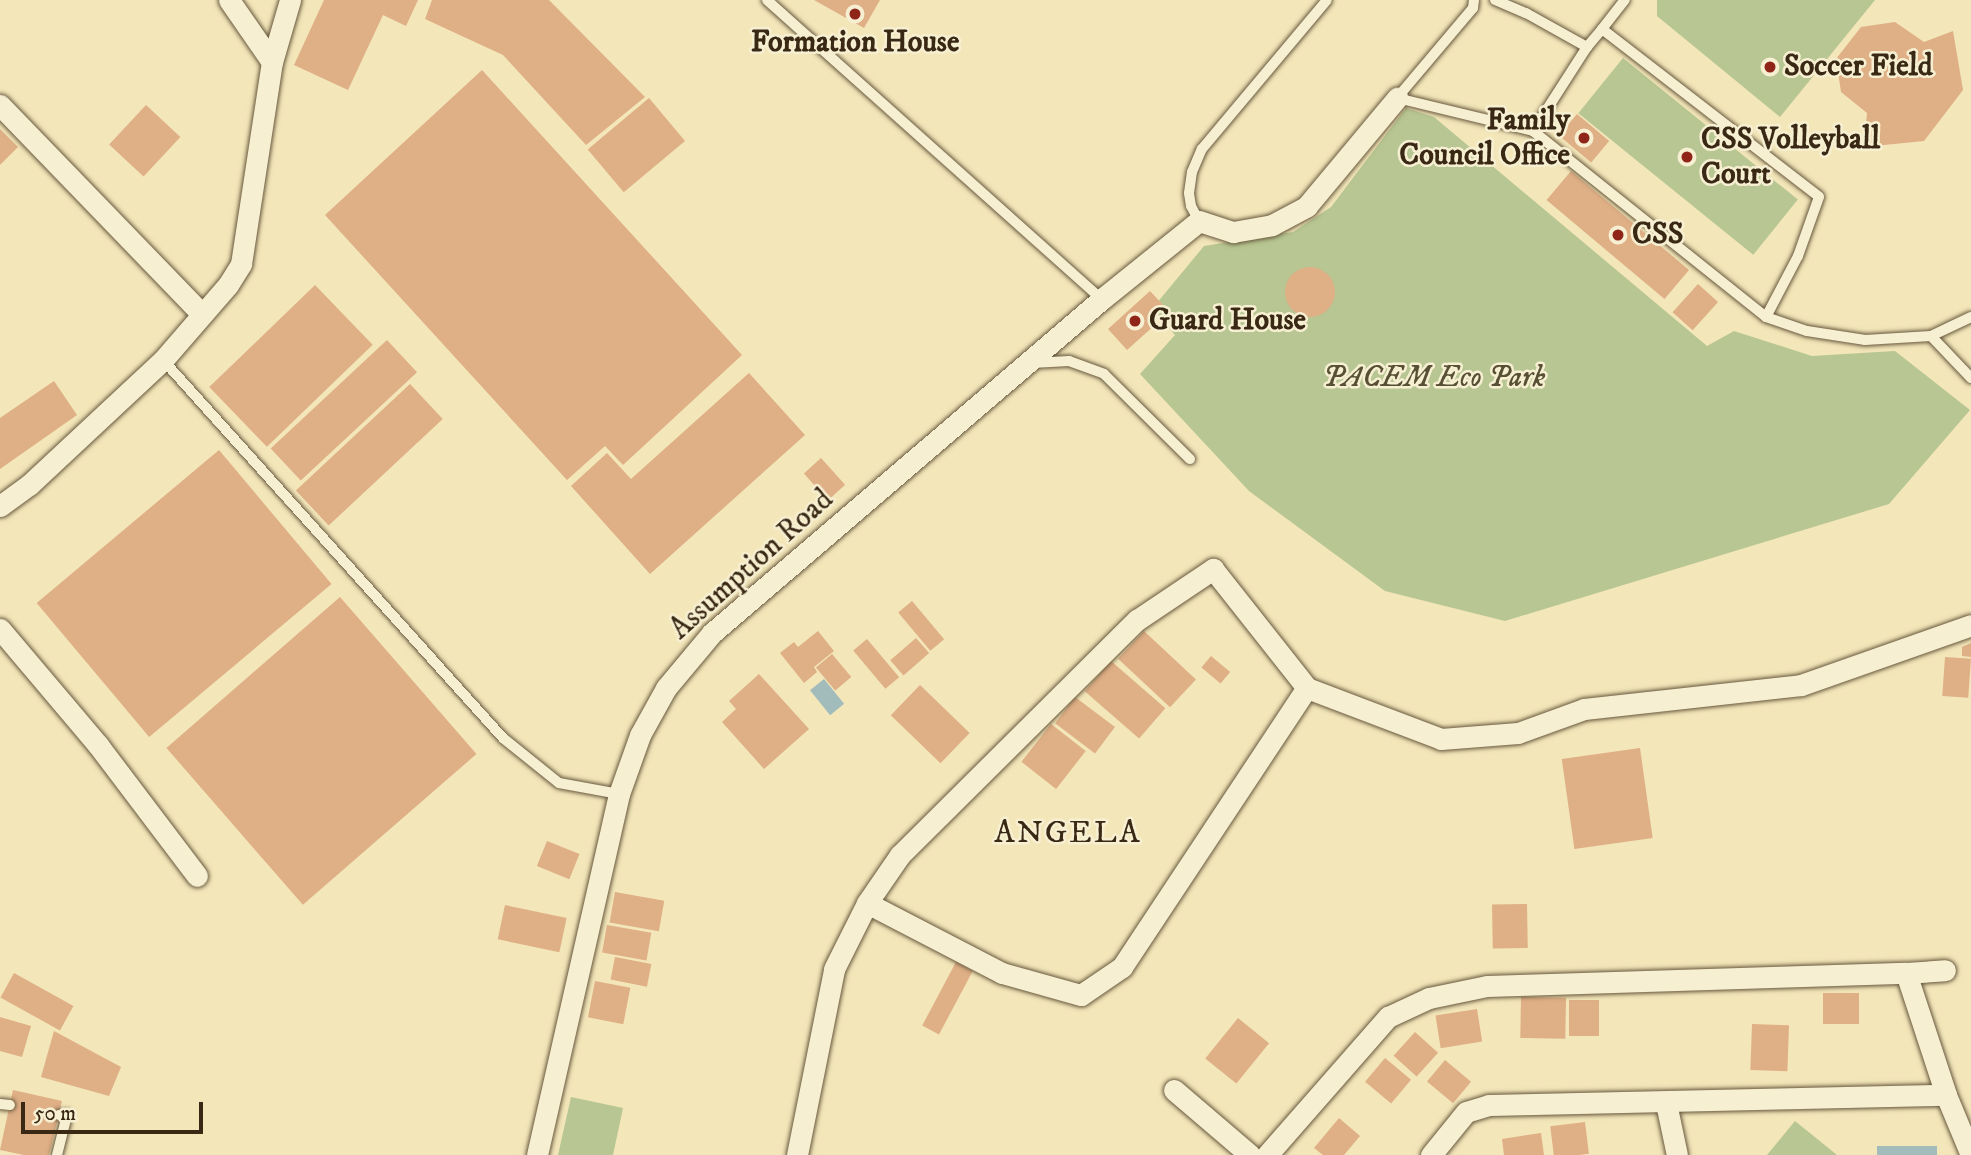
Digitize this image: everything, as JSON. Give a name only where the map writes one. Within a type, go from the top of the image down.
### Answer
[{"type":"street","points":[[229,0],[272,62]]},
{"type":"street","points":[[0,506],[29,485],[163,360],[228,285],[240,264],[272,62],[289,0]]},
{"type":"street","points":[[1199,221],[1233,232],[1272,225],[1307,206],[1397,98]]},
{"type":"street","points":[[0,105],[202,314]]},
{"type":"street","name":"Assumption Road","points":[[537,1155],[619,794],[640,735],[666,688],[712,633],[1026,363],[1199,221]]},
{"type":"street","points":[[797,1155],[834,969],[867,902],[900,855],[1137,620],[1213,569],[1307,688],[1441,739],[1518,733],[1584,709],[1801,685],[1971,625]]},
{"type":"street","points":[[0,629],[98,745],[197,876]]},
{"type":"street","points":[[867,902],[1002,973],[1081,995],[1122,967],[1307,688]]},
{"type":"street","points":[[1267,1155],[1388,1017],[1429,998],[1487,986],[1945,970]]},
{"type":"street","points":[[1906,973],[1946,1095],[1971,1155]]},
{"type":"street","points":[[1174,1090],[1250,1155]]},
{"type":"street","points":[[1435,1153],[1466,1112],[1489,1105],[1946,1095]]},
{"type":"street","points":[[1666,1103],[1677,1155]]},
{"type":"lane","points":[[768,0],[1102,299]]},
{"type":"lane","points":[[1199,221],[1191,206],[1189,193],[1192,172],[1202,149],[1327,0]]},
{"type":"lane","points":[[1495,0],[1526,13],[1587,47]]},
{"type":"lane","points":[[1533,131],[1587,47],[1625,0]]},
{"type":"lane","points":[[1474,4],[1397,98],[1533,131],[1766,317],[1807,331],[1866,340],[1931,336],[1971,317]]},
{"type":"lane","points":[[1602,29],[1819,197],[1798,256],[1766,317]]},
{"type":"lane","points":[[1931,336],[1971,378]]},
{"type":"lane","points":[[163,360],[503,738],[559,783],[619,794]]},
{"type":"lane","points":[[1026,363],[1069,361],[1104,374],[1189,458]]},
{"type":"lane","points":[[57,1155],[67,1115],[58,1115]]},
{"type":"green space","name":"Soccer Field","points":[[1657,0],[1875,0],[1780,117],[1657,16]]},
{"type":"green space","name":"CSS Volleyball Court","points":[[1623,58],[1798,200],[1753,255],[1578,113]]},
{"type":"green space","name":"PACEM Eco Park","points":[[1406,108],[1434,117],[1707,346],[1734,331],[1812,356],[1895,351],[1970,410],[1889,504],[1505,621],[1385,591],[1249,491],[1140,374],[1175,335],[1152,309],[1204,246],[1293,232],[1331,207]]},
{"type":"green space","points":[[571,1097],[623,1108],[613,1155],[558,1155]]},
{"type":"green space","points":[[1795,1121],[1837,1155],[1767,1155]]},
{"type":"water","points":[[824,679],[844,704],[830,715],[810,690]]},
{"type":"water","points":[[1877,1146],[1937,1146],[1937,1155],[1877,1155]]},
{"type":"building","points":[[324,0],[418,0],[406,26],[383,15],[348,90],[294,65]]},
{"type":"building","points":[[432,0],[549,0],[645,97],[586,145],[503,55],[425,19]]},
{"type":"building","name":"Formation House","points":[[814,0],[880,0],[864,28]]},
{"type":"building","points":[[1895,22],[1924,42],[1953,31],[1963,90],[1924,141],[1864,147],[1867,113],[1841,92],[1836,59],[1861,27]]},
{"type":"building","points":[[482,70],[742,355],[623,465],[605,446],[567,480],[325,215]]},
{"type":"building","points":[[649,98],[685,141],[624,192],[588,149]]},
{"type":"building","points":[[146,105],[180,137],[144,177],[109,144]]},
{"type":"building","name":"Family Council Office","points":[[1577,114],[1609,141],[1591,162],[1559,135]]},
{"type":"building","points":[[0,129],[18,147],[0,165]]},
{"type":"building","name":"CSS","points":[[1571,171],[1689,270],[1665,299],[1547,200]]},
{"type":"building","points":[[1310,267],[1327,275],[1335,292],[1327,309],[1310,317],[1293,309],[1285,292],[1293,275]]},
{"type":"building","points":[[1698,284],[1718,302],[1693,330],[1673,312]]},
{"type":"building","points":[[315,285],[373,345],[267,447],[209,387]]},
{"type":"building","name":"Guard House","points":[[1150,291],[1165,307],[1152,319],[1156,324],[1127,350],[1108,329]]},
{"type":"building","points":[[387,340],[417,372],[301,481],[271,448]]},
{"type":"building","points":[[749,373],[805,435],[650,574],[571,486],[607,453],[631,479]]},
{"type":"building","points":[[54,381],[77,415],[0,469],[0,418]]},
{"type":"building","points":[[410,384],[443,419],[329,525],[296,490]]},
{"type":"building","points":[[219,450],[331,584],[149,737],[37,603]]},
{"type":"building","points":[[821,458],[845,485],[828,500],[804,473]]},
{"type":"building","points":[[340,597],[476,754],[303,905],[166,748]]},
{"type":"building","points":[[912,601],[944,639],[930,651],[898,613]]},
{"type":"building","points":[[818,631],[834,651],[814,667],[817,672],[804,683],[780,653],[794,642],[798,647]]},
{"type":"building","points":[[1144,631],[1196,679],[1170,707],[1118,659]]},
{"type":"building","points":[[916,638],[929,653],[903,675],[890,660]]},
{"type":"building","points":[[867,639],[899,677],[885,689],[853,651]]},
{"type":"building","points":[[1971,643],[1971,657],[1962,656],[1962,647]]},
{"type":"building","points":[[832,654],[851,677],[835,690],[816,667]]},
{"type":"building","points":[[1211,656],[1230,672],[1221,684],[1201,667]]},
{"type":"building","points":[[1945,657],[1971,659],[1968,698],[1942,696]]},
{"type":"building","points":[[1111,661],[1165,708],[1139,738],[1085,691]]},
{"type":"building","points":[[759,674],[809,729],[764,769],[722,722],[736,709],[729,701]]},
{"type":"building","points":[[920,685],[970,733],[940,763],[891,715]]},
{"type":"building","points":[[1075,697],[1115,727],[1095,753],[1055,723]]},
{"type":"building","points":[[1051,724],[1086,751],[1056,789],[1021,762]]},
{"type":"building","points":[[1640,748],[1653,838],[1574,849],[1562,759]]},
{"type":"building","points":[[547,841],[579,854],[569,879],[537,866]]},
{"type":"building","points":[[615,892],[664,901],[659,931],[610,923]]},
{"type":"building","points":[[1527,904],[1528,948],[1493,949],[1492,905]]},
{"type":"building","points":[[505,905],[567,918],[559,952],[498,939]]},
{"type":"building","points":[[607,925],[651,933],[646,960],[602,953]]},
{"type":"building","points":[[615,957],[651,964],[647,987],[611,980]]},
{"type":"building","points":[[956,962],[973,971],[939,1034],[922,1026]]},
{"type":"building","points":[[14,973],[73,1006],[60,1030],[0,997]]},
{"type":"building","points":[[595,981],[630,988],[623,1024],[588,1017]]},
{"type":"building","points":[[1823,993],[1859,993],[1859,1024],[1823,1024]]},
{"type":"building","points":[[1521,997],[1566,998],[1565,1039],[1520,1038]]},
{"type":"building","points":[[1569,1000],[1599,1000],[1599,1036],[1569,1036]]},
{"type":"building","points":[[1477,1009],[1482,1042],[1441,1048],[1436,1016]]},
{"type":"building","points":[[0,1017],[31,1026],[22,1057],[0,1051]]},
{"type":"building","points":[[1238,1018],[1269,1043],[1236,1084],[1205,1058]]},
{"type":"building","points":[[1752,1024],[1789,1025],[1787,1071],[1750,1070]]},
{"type":"building","points":[[54,1031],[121,1067],[109,1096],[41,1077]]},
{"type":"building","points":[[1415,1032],[1438,1053],[1417,1077],[1394,1056]]},
{"type":"building","points":[[1385,1058],[1411,1080],[1391,1104],[1365,1082]]},
{"type":"building","points":[[1445,1060],[1471,1082],[1453,1103],[1427,1081]]},
{"type":"building","points":[[13,1090],[62,1101],[49,1155],[24,1155],[0,1150]]},
{"type":"building","points":[[1339,1118],[1360,1136],[1344,1155],[1323,1155],[1314,1148]]},
{"type":"building","points":[[1585,1122],[1589,1154],[1554,1155],[1550,1126]]},
{"type":"building","points":[[1541,1133],[1544,1155],[1504,1155],[1502,1139]]},
{"type":"place","name":"Formation House","points":[[855,14]]},
{"type":"place","name":"Soccer Field","points":[[1770,67]]},
{"type":"place","name":"Family Council Office","points":[[1584,138]]},
{"type":"place","name":"CSS Volleyball Court","points":[[1687,157]]},
{"type":"place","name":"CSS","points":[[1618,235]]},
{"type":"place","name":"Guard House","points":[[1135,321]]},
{"type":"district","name":"ANGELA","points":[[1068,833]]}]
